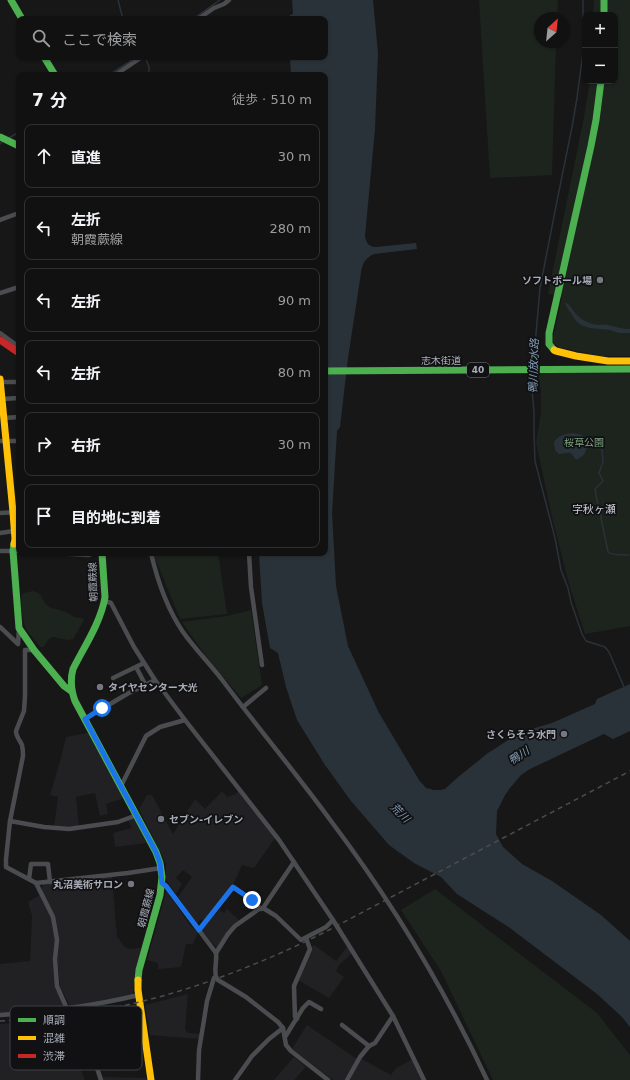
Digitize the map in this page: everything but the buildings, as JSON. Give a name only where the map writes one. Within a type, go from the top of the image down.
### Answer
[{"type":"main road","points":[[11,0],[20,16]]},
{"type":"main road","points":[[604,0],[604,12]]},
{"type":"main road","points":[[46,60],[53,72]]},
{"type":"main road","points":[[601,84],[591,146],[549,341],[552,348],[558,352],[608,361],[630,361]]},
{"type":"main road","points":[[2,140],[16,145]]},
{"type":"main road","points":[[0,340],[16,351]]},
{"type":"main road","name":"志木街道","points":[[328,370],[630,369]]},
{"type":"main road","points":[[0,379],[4,418],[3,441],[16,512],[14,531],[16,551]]},
{"type":"main road","points":[[16,556],[19,628],[34,650],[64,686],[71,691]]},
{"type":"main road","name":"朝霞蕨線","points":[[102,556],[105,601],[99,617],[73,669],[70,679],[71,691],[74,701],[156,852],[161,868],[162,883],[160,895],[139,970],[138,981],[141,1006]]},
{"type":"main road","name":"朝霞蕨線","points":[[142,1016],[151,1080]]},
{"type":"street","points":[[202,16],[229,0]]},
{"type":"street","points":[[120,72],[138,60]]},
{"type":"street","points":[[0,220],[16,214]]},
{"type":"street","points":[[0,293],[16,289]]},
{"type":"street","points":[[0,333],[16,345]]},
{"type":"street","points":[[0,382],[16,382]]},
{"type":"street","points":[[2,399],[16,398]]},
{"type":"street","points":[[4,418],[16,417]]},
{"type":"street","points":[[3,441],[16,441]]},
{"type":"street","points":[[0,513],[16,512]]},
{"type":"street","points":[[0,533],[14,531]]},
{"type":"street","points":[[0,551],[16,551]]},
{"type":"street","points":[[152,556],[160,584],[176,621],[331,821],[370,875],[407,931],[456,1018],[487,1080]]},
{"type":"street","points":[[249,556],[250,587],[262,665]]},
{"type":"street","points":[[105,601],[111,603],[134,647],[155,680],[254,808],[294,862],[333,920],[393,1016],[424,1080]]},
{"type":"street","points":[[0,627],[25,650],[34,650]]},
{"type":"street","points":[[18,644],[19,628]]},
{"type":"street","points":[[25,650],[24,711],[16,732],[23,750],[23,756],[10,821],[6,867],[36,883],[161,868]]},
{"type":"street","points":[[113,678],[144,663]]},
{"type":"street","points":[[136,667],[145,684]]},
{"type":"street","points":[[85,719],[108,704],[155,680]]},
{"type":"street","points":[[243,707],[266,688]]},
{"type":"street","points":[[121,786],[146,736],[160,727],[185,720]]},
{"type":"street","points":[[10,821],[44,827],[69,829],[118,822],[137,815]]},
{"type":"street","points":[[294,862],[262,908],[235,926],[228,934],[216,952],[215,974],[218,980],[246,997],[278,1022],[283,1028],[286,1045],[291,1051],[328,1080]]},
{"type":"street","points":[[28,879],[30,864],[48,864],[50,882]]},
{"type":"street","points":[[36,883],[52,917],[57,940],[55,959],[57,986],[67,1006]]},
{"type":"street","points":[[162,883],[166,886],[216,952]]},
{"type":"street","points":[[199,930],[233,887],[276,916],[301,940],[326,927],[333,920]]},
{"type":"street","points":[[296,1019],[294,986],[310,949],[306,938]]},
{"type":"street","points":[[198,1080],[199,1050],[207,1001],[214,978],[216,977]]},
{"type":"street","points":[[87,1006],[139,995]]},
{"type":"street","points":[[285,1037],[303,1008],[309,1002],[321,1008]]},
{"type":"street","points":[[0,1015],[10,1014]]},
{"type":"street","points":[[347,1080],[360,1057],[369,1046],[375,1043],[393,1016]]},
{"type":"street","points":[[342,1025],[369,1046]]},
{"type":"street","points":[[235,1080],[252,1056],[268,1039],[283,1028]]},
{"type":"street","points":[[98,1070],[101,1080]]},
{"type":"shaded area","points":[[88,733],[124,798],[106,804],[108,814],[100,816],[95,793],[76,797],[79,827],[54,827],[58,797],[50,795],[66,737]]},
{"type":"shaded area","points":[[222,791],[227,797],[236,794],[238,791],[275,838],[254,868],[242,865],[232,887],[204,922],[201,919],[197,924],[178,897],[192,877],[183,870],[176,878],[182,884],[176,894],[166,880],[166,864],[139,809],[147,795],[152,795],[173,834],[195,799],[205,809]]},
{"type":"shaded area","points":[[134,818],[147,843],[115,847],[113,833],[132,828],[128,820]]},
{"type":"shaded area","points":[[112,876],[117,937],[128,949],[141,948],[135,971],[133,995],[70,1006],[60,986],[53,916],[41,892],[43,884]]},
{"type":"shaded area","points":[[166,892],[190,925],[198,933],[193,944],[186,944],[181,967],[158,969],[158,963],[147,960]]},
{"type":"shaded area","points":[[40,895],[51,918],[55,940],[56,987],[63,1006],[10,1006],[10,1012],[0,1013],[0,964],[30,961],[32,916],[28,902]]},
{"type":"shaded area","points":[[227,909],[240,921],[217,948],[201,930],[219,910],[224,913]]},
{"type":"shaded area","points":[[314,945],[336,961],[348,946],[352,953],[340,964],[336,971],[344,977],[329,998],[298,980]]},
{"type":"shaded area","points":[[188,994],[185,1029],[188,1033],[201,1034],[200,1039],[150,1035],[145,1005]]},
{"type":"shaded area","points":[[0,1024],[10,1024],[10,1070],[81,1070],[85,1080],[0,1080]]},
{"type":"shaded area","points":[[307,1025],[357,1059],[344,1080],[333,1080],[292,1049]]},
{"type":"shaded area","points":[[294,1057],[306,1067],[294,1080],[274,1080]]},
{"type":"shaded area","points":[[360,1058],[391,1075],[396,1068],[413,1059],[423,1080],[348,1080]]},
{"type":"shaded area","points":[[102,1077],[146,1078],[147,1080],[103,1080]]},
{"type":"green space","points":[[479,0],[558,0],[557,12],[534,12],[534,48],[556,48],[552,175],[490,178]]},
{"type":"green space","points":[[594,0],[630,0],[630,356],[600,356],[558,347],[553,342],[562,297],[548,294],[590,84],[618,84],[618,12],[593,12]]},
{"type":"green space","name":"桜草公園","points":[[630,371],[630,626],[585,634],[569,584],[553,521],[536,443],[541,412],[541,390],[537,372],[554,373]]},
{"type":"green space","points":[[154,556],[218,556],[227,614],[180,619]]},
{"type":"green space","points":[[33,591],[40,594],[47,606],[84,620],[73,639],[69,640],[52,637],[43,647],[40,647],[26,629],[22,611],[21,600],[23,593]]},
{"type":"green space","points":[[251,610],[262,685],[241,698],[206,656],[182,622],[227,616]]},
{"type":"green space","points":[[435,889],[597,1013],[630,1055],[630,1080],[493,1080],[441,971],[401,910]]},
{"type":"water","points":[[292,0],[373,0],[378,53],[375,129],[365,236],[368,244],[374,247],[416,243],[417,249],[374,254],[366,259],[361,270],[348,358],[340,427],[337,431],[332,513],[336,586],[348,646],[379,713],[419,780],[426,788],[434,790],[445,789],[488,753],[510,739],[595,704],[597,699],[630,684],[630,731],[613,739],[604,734],[530,769],[521,775],[505,795],[497,811],[496,834],[503,847],[522,864],[552,881],[601,915],[630,941],[630,1027],[622,1017],[597,994],[510,928],[457,894],[441,877],[414,863],[389,845],[351,801],[325,765],[297,720],[286,687],[278,653],[270,648],[262,603],[259,556],[328,556],[328,72],[291,72],[290,60],[328,60],[328,16],[290,16],[293,14]]},
{"type":"water","points":[[566,303],[583,320],[596,325],[607,325],[630,329],[630,333],[619,333],[581,325],[576,321],[565,304]]},
{"type":"water","points":[[573,433],[582,435],[587,441],[585,452],[576,460],[569,453],[559,454],[555,450],[554,442],[562,435]]},
{"type":"waterway","points":[[118,0],[122,16]]},
{"type":"waterway","points":[[197,16],[220,0]]},
{"type":"waterway","name":"鴨川放水路","points":[[533,368],[540,288],[577,98],[583,52],[583,0]]},
{"type":"waterway","points":[[114,72],[132,60]]},
{"type":"waterway","points":[[146,60],[149,72]]},
{"type":"waterway","points":[[9,138],[16,134]]},
{"type":"waterway","name":"鴨川放水路","points":[[533,372],[532,390],[535,461],[555,538],[561,570],[582,634],[586,641],[605,647],[609,652],[624,687]]},
{"type":"waterway","points":[[598,505],[595,489],[603,481],[599,473],[603,462],[602,449]]},
{"type":"waterway","points":[[600,513],[608,552],[615,555],[629,555]]},
{"type":"railway","points":[[122,1006],[199,985],[296,946],[630,771]]},
{"type":"railway","points":[[0,1021],[10,1020]]},
{"type":"traffic: fast","points":[[11,0],[20,16]]},
{"type":"traffic: fast","points":[[604,0],[604,12]]},
{"type":"traffic: fast","points":[[46,60],[53,72]]},
{"type":"traffic: fast","points":[[554,350],[549,344],[549,333],[591,146],[601,84]]},
{"type":"traffic: fast","points":[[0,137],[16,145]]},
{"type":"traffic: fast","points":[[328,371],[630,369]]},
{"type":"traffic: fast","points":[[14,544],[13,551],[19,628],[34,650],[64,686],[71,691]]},
{"type":"traffic: fast","points":[[102,556],[105,597],[103,606],[92,634],[73,669],[71,685],[75,701],[156,852],[160,863],[162,877],[160,895],[139,970],[138,980]]},
{"type":"traffic: slow","points":[[554,350],[576,356],[608,361],[630,361]]},
{"type":"traffic: slow","points":[[0,379],[13,512],[14,544]]},
{"type":"traffic: slow","points":[[138,980],[140,1006]]},
{"type":"traffic: slow","points":[[142,1018],[151,1080]]},
{"type":"traffic: jam","points":[[0,340],[16,351]]},
{"type":"place","name":"ソフトボール場","points":[[600,280]]},
{"type":"place","name":"タイヤセンター大光","points":[[100,687]]},
{"type":"place","name":"さくらそう水門","points":[[564,734]]},
{"type":"place","name":"セブン-イレブン","points":[[161,819]]},
{"type":"place","name":"丸沼美術サロン","points":[[131,884]]},
{"type":"district","name":"字秋ヶ瀬","points":[[594,509]]},
{"type":"route","points":[[102,708],[85,719],[156,852],[160,863],[162,883],[166,886],[199,930],[233,887],[252,900]]},
{"type":"water label","name":"鴨川","points":[[519,756]]},
{"type":"water label","name":"荒川","points":[[400,813]]}]
